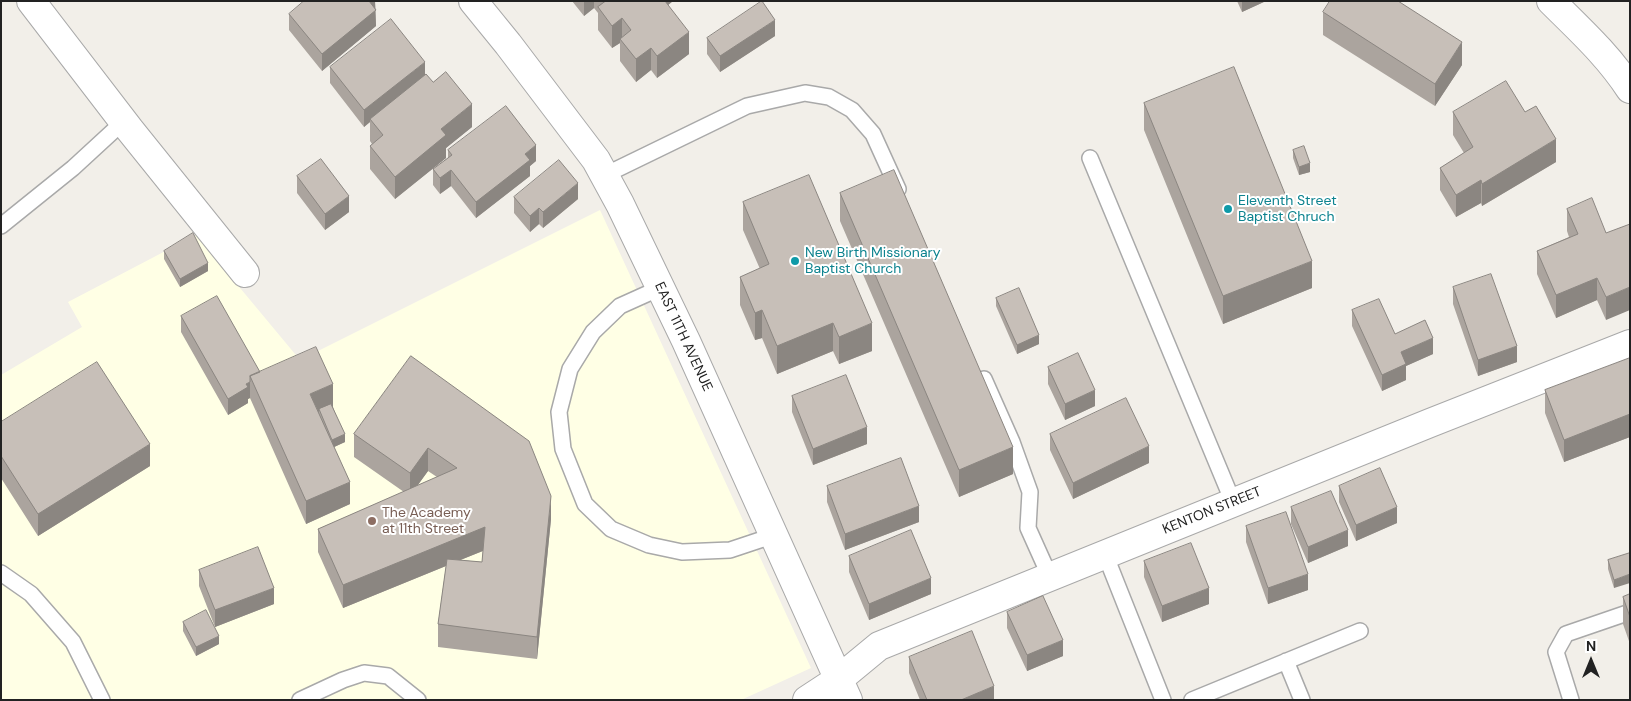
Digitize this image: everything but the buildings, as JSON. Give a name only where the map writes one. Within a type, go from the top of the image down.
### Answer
[{"type":"street","points":[[31,1],[123,122],[245,273]]},
{"type":"street","name":"EAST 11TH AVENUE","points":[[473,1],[544,90],[596,160],[620,204],[775,535],[844,689]]},
{"type":"street","points":[[1551,1],[1586,35],[1627,80]]},
{"type":"street","name":"KENTON STREET","points":[[807,700],[844,689],[879,646],[1232,502],[1630,344]]},
{"type":"lane","points":[[604,175],[747,106],[805,93],[829,97],[852,110],[873,134],[906,207]]},
{"type":"lane","points":[[1,226],[74,168],[123,122]]},
{"type":"lane","points":[[1090,158],[1232,502]]},
{"type":"lane","points":[[660,288],[620,306],[593,332],[570,369],[559,412],[563,449],[585,504],[611,529],[648,546],[682,552],[730,550],[775,535]]},
{"type":"lane","points":[[979,370],[1012,442],[1030,492],[1028,528],[1050,577]]},
{"type":"lane","points":[[1104,554],[1163,700]]},
{"type":"lane","points":[[1,573],[31,594],[73,642],[102,700]]},
{"type":"lane","points":[[1571,700],[1556,652],[1566,634],[1630,612]]},
{"type":"lane","points":[[1192,700],[1360,631]]},
{"type":"lane","points":[[1286,661],[1302,700]]},
{"type":"lane","points":[[300,700],[343,680],[364,673],[388,676],[418,700]]},
{"type":"shaded area","name":"The Academy at 11th Street","points":[[600,210],[811,668],[741,700],[1,700],[1,375],[82,327],[68,302],[196,235],[300,360]]},
{"type":"place","name":"Eleventh Street Baptist Chruch","points":[[1228,209]]},
{"type":"place","name":"New Birth Missionary Baptist Church","points":[[795,261]]},
{"type":"place","name":"The Academy at 11th Street","points":[[372,521]]}]
